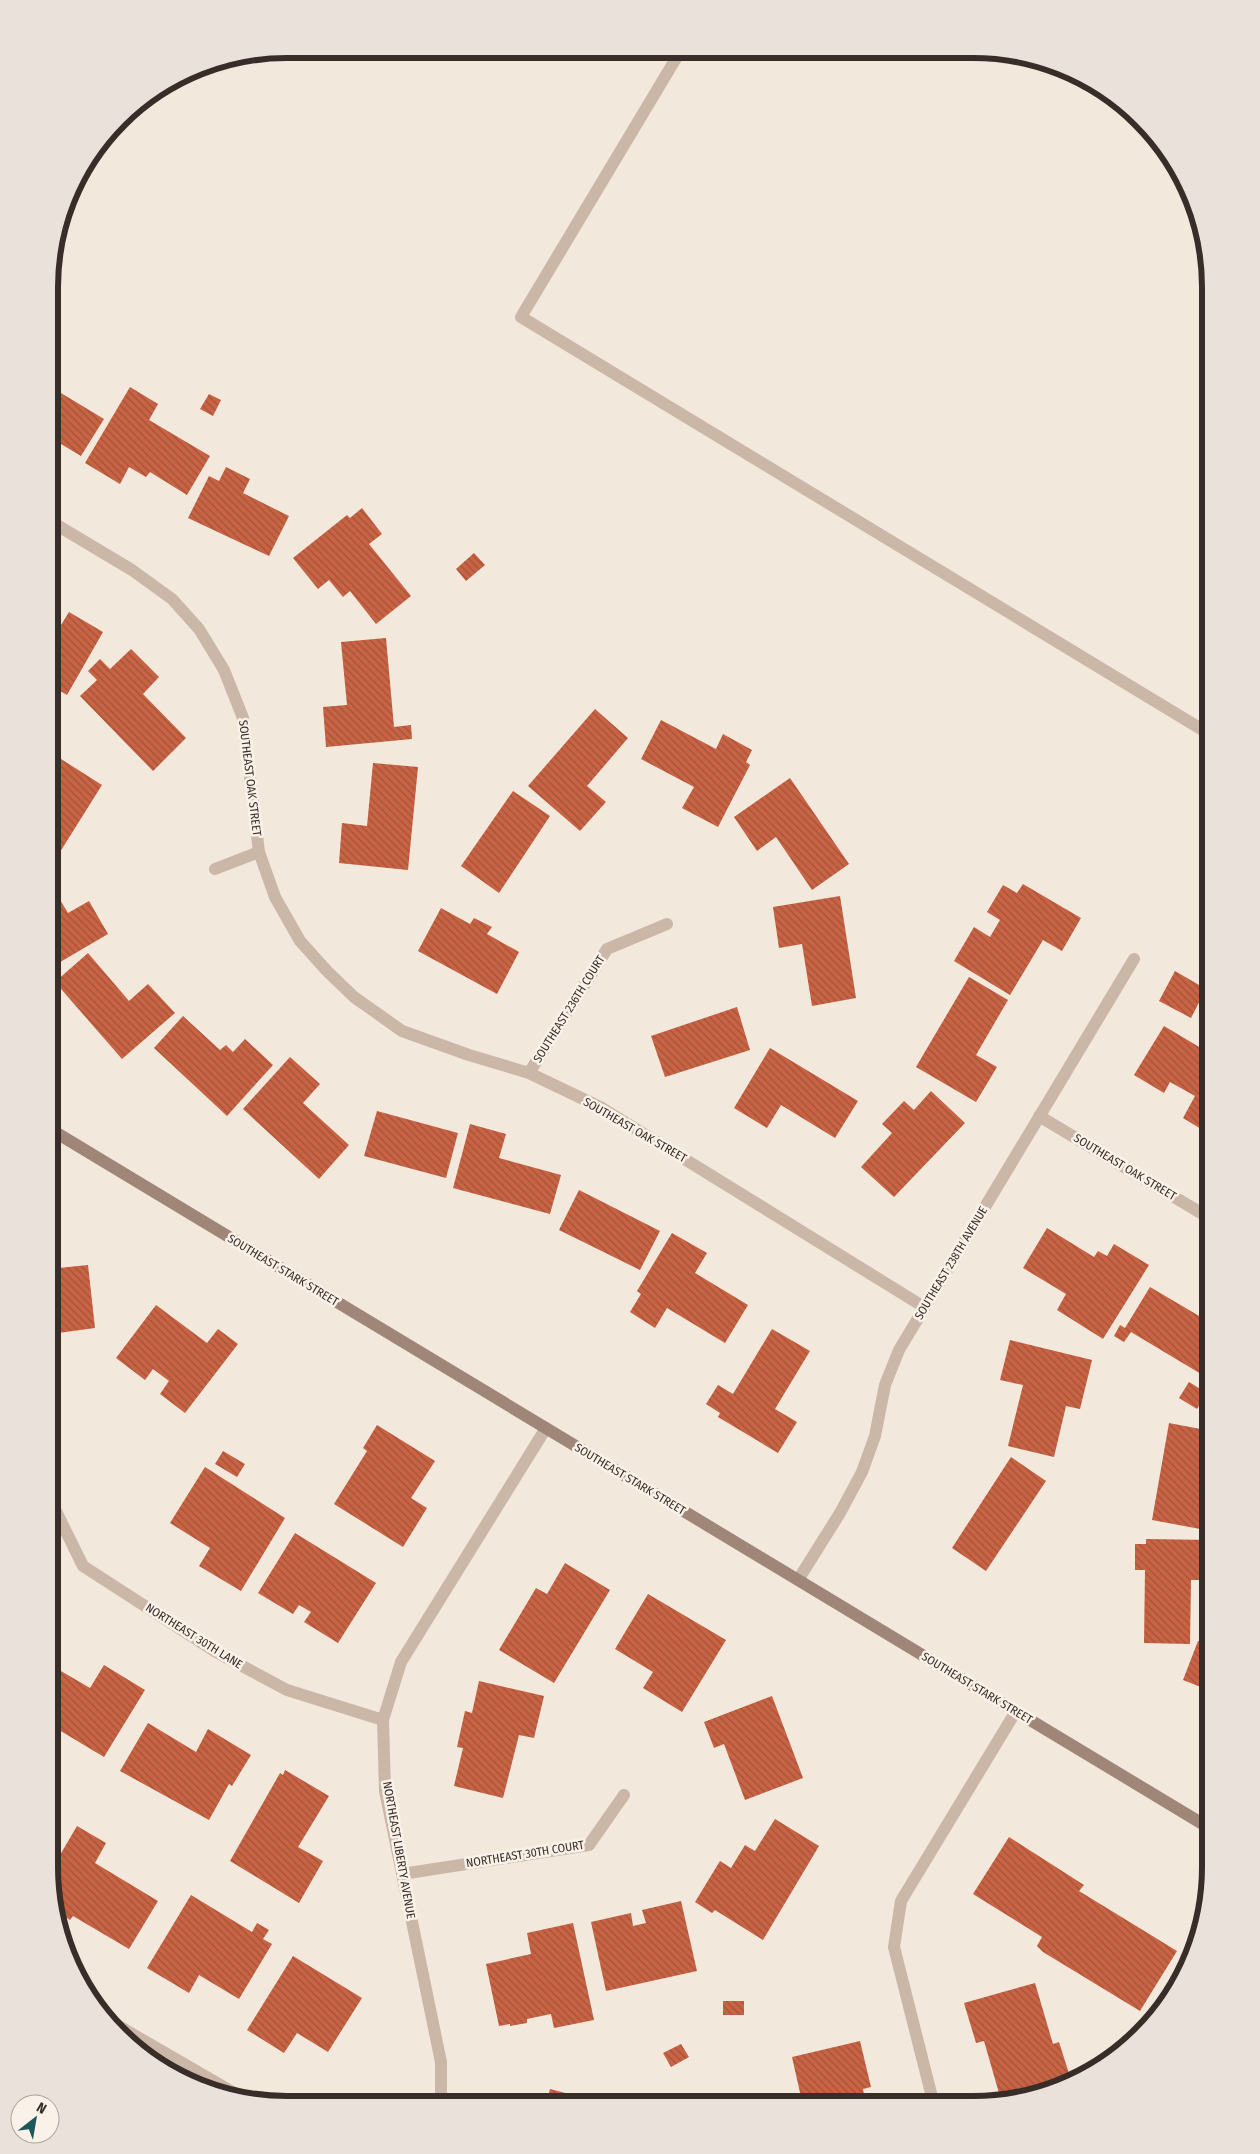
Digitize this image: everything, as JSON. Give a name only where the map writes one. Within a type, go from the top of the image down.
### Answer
[{"type":"main road","name":"SOUTHEAST STARK STREET","points":[[58,1134],[1202,1824]]},
{"type":"street","points":[[676,58],[520,317],[1202,730]]},
{"type":"street","name":"SOUTHEAST OAK STREET","points":[[58,526],[132,570],[172,599],[199,629],[224,670],[243,718],[259,852],[275,897],[300,941],[354,997],[402,1031],[469,1055],[529,1073],[602,1108],[924,1307]]},
{"type":"street","name":"SOUTHEAST OAK STREET","points":[[214,869],[259,852]]},
{"type":"street","name":"SOUTHEAST 236TH COURT","points":[[529,1073],[607,949],[667,924]]},
{"type":"street","name":"SOUTHEAST 238TH AVENUE","points":[[798,1580],[840,1513],[862,1472],[875,1436],[885,1385],[899,1350],[1134,959]]},
{"type":"street","name":"SOUTHEAST OAK STREET","points":[[1039,1116],[1202,1213]]},
{"type":"street","name":"NORTHEAST LIBERTY AVENUE","points":[[441,2096],[441,2062],[386,1790],[383,1720],[401,1662],[546,1428]]},
{"type":"street","name":"NORTHEAST 30TH LANE","points":[[58,1515],[84,1566],[216,1652],[287,1690],[383,1720]]},
{"type":"street","points":[[932,2096],[894,1947],[901,1901],[1016,1711]]},
{"type":"street","name":"NORTHEAST 30TH COURT","points":[[402,1874],[589,1845],[624,1795]]},
{"type":"street","points":[[127,2031],[227,2089]]},
{"type":"building","points":[[130,387],[158,404],[149,420],[210,456],[187,495],[150,472],[146,477],[129,467],[120,484],[85,463]]},
{"type":"building","points":[[58,391],[104,419],[81,456],[58,442]]},
{"type":"building","points":[[209,394],[221,400],[213,416],[200,409]]},
{"type":"building","points":[[226,467],[250,479],[243,493],[289,516],[269,556],[188,518],[209,476],[219,481]]},
{"type":"building","points":[[362,508],[382,534],[369,544],[411,596],[376,624],[350,591],[343,597],[329,580],[318,589],[293,558],[347,515],[350,518]]},
{"type":"building","points":[[474,553],[485,565],[466,581],[456,569]]},
{"type":"building","points":[[69,612],[103,632],[67,695],[58,690],[58,624],[61,625]]},
{"type":"building","points":[[386,638],[394,727],[411,725],[412,739],[326,747],[323,707],[347,705],[341,642]]},
{"type":"building","points":[[131,649],[159,677],[143,694],[186,738],[153,771],[80,696],[97,680],[88,671],[100,659],[110,669]]},
{"type":"building","points":[[595,709],[628,738],[587,786],[606,802],[580,831],[528,786]]},
{"type":"building","points":[[661,720],[716,749],[723,734],[752,750],[746,762],[750,765],[718,827],[682,808],[694,787],[641,759]]},
{"type":"building","points":[[61,759],[102,785],[60,852],[58,851],[58,764]]},
{"type":"building","points":[[373,763],[418,767],[408,870],[339,863],[342,823],[367,826]]},
{"type":"building","points":[[790,778],[849,864],[812,890],[776,837],[757,851],[734,817]]},
{"type":"building","points":[[513,791],[550,816],[499,893],[461,866]]},
{"type":"building","points":[[1023,884],[1081,918],[1062,951],[1043,940],[1010,995],[954,961],[974,927],[990,937],[1000,920],[987,912],[1003,885],[1017,893]]},
{"type":"building","points":[[58,896],[68,913],[89,901],[108,934],[58,963]]},
{"type":"building","points":[[840,896],[856,998],[812,1006],[802,944],[779,948],[773,907]]},
{"type":"building","points":[[441,908],[470,924],[474,918],[492,927],[487,934],[519,952],[497,994],[418,951]]},
{"type":"building","points":[[88,953],[129,1001],[148,984],[175,1013],[122,1059],[58,985],[58,979]]},
{"type":"building","points":[[1175,971],[1202,987],[1202,997],[1191,1018],[1159,1001]]},
{"type":"building","points":[[969,977],[1008,1000],[976,1055],[997,1067],[976,1102],[916,1067]]},
{"type":"building","points":[[737,1007],[750,1050],[665,1077],[651,1036]]},
{"type":"building","points":[[183,1016],[220,1050],[226,1045],[233,1052],[245,1039],[273,1065],[227,1116],[154,1048]]},
{"type":"building","points":[[1164,1026],[1202,1049],[1202,1130],[1183,1118],[1195,1096],[1170,1082],[1164,1093],[1134,1075]]},
{"type":"building","points":[[770,1048],[858,1101],[835,1138],[781,1105],[767,1128],[734,1108]]},
{"type":"building","points":[[290,1057],[320,1084],[303,1103],[349,1145],[319,1179],[243,1109]]},
{"type":"building","points":[[931,1091],[965,1123],[894,1197],[861,1167],[892,1133],[882,1124],[904,1101],[914,1110]]},
{"type":"building","points":[[377,1111],[458,1133],[446,1178],[364,1156]]},
{"type":"building","points":[[470,1124],[506,1134],[499,1158],[561,1175],[550,1214],[453,1188]]},
{"type":"building","points":[[579,1190],[660,1231],[640,1270],[559,1230]]},
{"type":"building","points":[[1047,1228],[1094,1257],[1098,1251],[1107,1256],[1114,1244],[1149,1265],[1103,1339],[1057,1310],[1066,1294],[1023,1268]]},
{"type":"building","points":[[672,1233],[707,1253],[695,1273],[748,1305],[725,1343],[667,1308],[655,1328],[630,1312],[641,1294],[637,1291]]},
{"type":"building","points":[[88,1265],[95,1328],[58,1333],[58,1268]]},
{"type":"building","points":[[1150,1287],[1202,1318],[1202,1375],[1131,1332],[1124,1342],[1114,1336],[1120,1325],[1125,1328]]},
{"type":"building","points":[[156,1305],[207,1343],[218,1329],[238,1344],[185,1413],[160,1394],[169,1381],[153,1369],[145,1380],[116,1358]]},
{"type":"building","points":[[772,1329],[810,1351],[775,1409],[797,1422],[778,1453],[718,1417],[720,1413],[706,1404],[718,1385],[733,1394]]},
{"type":"building","points":[[1010,1340],[1092,1360],[1080,1409],[1066,1406],[1054,1457],[1008,1446],[1023,1385],[1000,1380]]},
{"type":"building","points":[[1189,1382],[1202,1390],[1202,1401],[1197,1409],[1179,1398]]},
{"type":"building","points":[[1169,1423],[1202,1429],[1202,1529],[1152,1520]]},
{"type":"building","points":[[377,1425],[435,1461],[411,1498],[427,1508],[403,1547],[334,1504],[367,1451],[363,1448]]},
{"type":"building","points":[[223,1451],[245,1464],[237,1477],[215,1464]]},
{"type":"building","points":[[1011,1457],[1046,1481],[986,1571],[952,1548]]},
{"type":"building","points":[[205,1467],[285,1518],[241,1591],[199,1566],[210,1548],[170,1523]]},
{"type":"building","points":[[295,1533],[376,1583],[338,1643],[304,1622],[311,1612],[299,1605],[293,1614],[258,1593]]},
{"type":"building","points":[[1146,1539],[1202,1540],[1202,1580],[1191,1580],[1190,1644],[1144,1643],[1145,1570],[1135,1570],[1135,1544],[1146,1544]]},
{"type":"building","points":[[565,1563],[610,1590],[554,1683],[499,1650],[536,1588],[547,1594]]},
{"type":"building","points":[[648,1594],[726,1640],[682,1712],[643,1688],[653,1672],[615,1649]]},
{"type":"building","points":[[1198,1641],[1202,1643],[1202,1687],[1183,1680]]},
{"type":"building","points":[[104,1665],[145,1690],[104,1757],[58,1729],[58,1669],[90,1688]]},
{"type":"building","points":[[479,1681],[544,1696],[534,1738],[519,1735],[503,1798],[454,1786],[463,1748],[457,1747],[465,1711],[472,1713]]},
{"type":"building","points":[[772,1696],[803,1778],[745,1800],[724,1744],[714,1748],[704,1722]]},
{"type":"building","points":[[148,1723],[196,1752],[208,1729],[251,1755],[232,1786],[229,1784],[209,1820],[120,1771]]},
{"type":"building","points":[[285,1770],[329,1796],[298,1847],[323,1861],[299,1903],[230,1861],[280,1773],[283,1775]]},
{"type":"building","points":[[775,1819],[819,1846],[763,1940],[715,1910],[712,1913],[695,1902],[720,1861],[731,1868],[745,1845],[755,1851]]},
{"type":"building","points":[[77,1826],[106,1843],[95,1863],[158,1901],[129,1949],[73,1916],[70,1920],[63,1915],[59,1897],[58,1858]]},
{"type":"building","points":[[1009,1837],[1084,1885],[1079,1891],[1177,1951],[1140,2011],[1043,1952],[1037,1946],[1042,1937],[973,1894]]},
{"type":"building","points":[[191,1895],[252,1932],[257,1923],[269,1930],[263,1939],[272,1944],[239,1999],[199,1975],[189,1993],[147,1968]]},
{"type":"building","points":[[681,1901],[697,1971],[606,1991],[591,1922],[631,1913],[633,1926],[646,1923],[642,1910]]},
{"type":"building","points":[[573,1923],[594,2020],[554,2028],[551,2014],[527,2019],[527,2023],[499,2026],[486,1964],[531,1954],[527,1933]]},
{"type":"building","points":[[293,1956],[362,1998],[328,2052],[297,2033],[284,2053],[247,2030]]},
{"type":"building","points":[[1035,1983],[1053,2044],[1059,2042],[1070,2075],[1033,2089],[1000,2095],[984,2041],[976,2043],[964,2003]]},
{"type":"building","points":[[723,2001],[744,2001],[744,2015],[723,2015]]},
{"type":"building","points":[[860,2041],[871,2087],[863,2089],[864,2096],[801,2096],[792,2057]]},
{"type":"building","points":[[681,2044],[689,2057],[671,2067],[663,2053]]},
{"type":"building","points":[[550,2089],[577,2096],[548,2096]]}]
